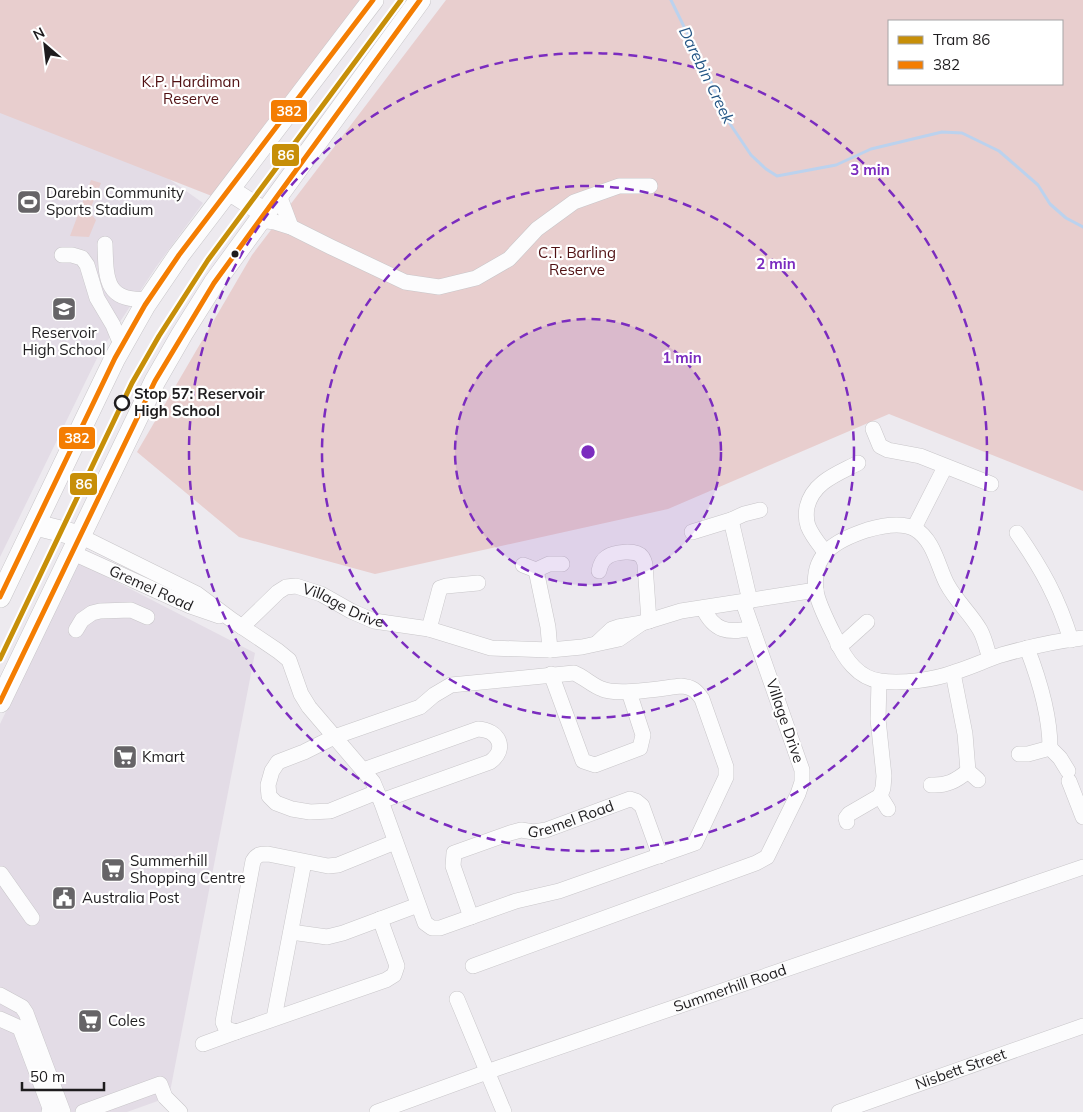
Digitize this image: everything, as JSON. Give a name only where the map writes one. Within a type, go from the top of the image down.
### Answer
[{"type":"highway","points":[[0,597],[122,347],[149,299],[179,255],[373,0]]},
{"type":"highway","points":[[0,702],[155,381],[177,341],[214,283],[420,0]]},
{"type":"highway","points":[[229,190],[263,217]]},
{"type":"highway","points":[[36,525],[76,544]]},
{"type":"street","points":[[263,217],[291,227],[331,248],[405,282],[439,287],[476,278],[509,260],[537,229],[574,202],[619,186],[650,186]]},
{"type":"street","points":[[279,195],[291,227]]},
{"type":"street","points":[[105,244],[106,275],[113,290],[130,300],[149,299]]},
{"type":"street","points":[[62,255],[82,258],[87,265],[97,298],[110,320],[122,347]]},
{"type":"street","points":[[873,429],[880,446],[888,450],[920,456],[991,484]]},
{"type":"street","points":[[825,552],[808,526],[806,514],[809,500],[813,491],[826,481],[858,463]]},
{"type":"street","points":[[914,528],[945,467]]},
{"type":"street","points":[[692,532],[760,510]]},
{"type":"street","name":"Village Drive","points":[[473,966],[756,863],[767,857],[798,794],[802,782],[802,770],[752,628],[731,520]]},
{"type":"street","points":[[990,659],[980,630],[958,602],[947,584],[927,540],[914,528],[878,527],[847,538],[825,552],[817,571],[816,590],[838,645],[854,668],[869,678],[879,681],[909,682],[953,673],[990,659],[1044,643],[1077,639],[1046,578],[1017,533]]},
{"type":"street","name":"Gremel Road","points":[[76,544],[190,606],[237,624],[289,660],[301,694],[309,707],[334,737],[363,770],[372,782],[379,796],[425,924],[432,928],[440,928],[516,901],[559,891],[695,843],[726,777],[726,767],[702,699],[696,690],[689,686],[681,686],[612,692],[601,689],[586,678],[574,673],[451,685],[420,707],[334,737],[278,762],[272,771],[268,785],[269,796],[276,803],[292,809],[310,812],[330,811],[379,796],[490,762],[496,758],[500,745],[492,732],[478,729],[363,770]]},
{"type":"street","points":[[599,571],[601,563],[607,557],[616,554],[629,552],[638,554],[643,558],[645,565],[645,622]]},
{"type":"street","points":[[550,650],[548,627],[529,567],[555,563],[562,564]]},
{"type":"street","points":[[429,628],[440,588],[478,583]]},
{"type":"street","name":"Village Drive","points":[[237,624],[278,592],[286,587],[296,586],[321,594],[351,611],[374,621],[429,628],[491,648],[550,650],[596,644],[612,629],[645,622],[681,611],[816,590]]},
{"type":"street","points":[[703,608],[707,616],[720,628],[730,631],[752,628]]},
{"type":"street","points":[[76,630],[82,620],[92,613],[100,611],[131,610],[147,617]]},
{"type":"street","points":[[838,645],[846,641],[867,622]]},
{"type":"street","points":[[1026,648],[1035,669],[1043,699],[1050,748],[1055,752],[1069,776],[1083,817]]},
{"type":"street","points":[[931,785],[940,786],[973,776],[953,673]]},
{"type":"street","points":[[552,674],[583,760],[588,764],[595,765],[640,748],[643,735],[628,692]]},
{"type":"street","points":[[846,822],[849,814],[880,796],[883,788],[884,776],[878,719],[879,681]]},
{"type":"street","points":[[1019,754],[1028,754],[1050,748]]},
{"type":"street","points":[[880,796],[888,809]]},
{"type":"street","name":"Gremel Road","points":[[471,916],[453,866],[454,853],[510,833],[521,830],[534,832],[546,830],[630,800],[636,801],[642,806],[660,856]]},
{"type":"street","points":[[236,1032],[226,1029],[223,1022],[253,861],[256,856],[261,854],[328,866],[395,842]]},
{"type":"street","points":[[274,1018],[304,862]]},
{"type":"street","name":"Summerhill Road","points":[[377,1112],[1083,867]]},
{"type":"street","points":[[0,877],[32,918]]},
{"type":"street","points":[[291,932],[327,937],[343,933],[418,905]]},
{"type":"street","points":[[203,1044],[394,976],[397,966],[380,919]]},
{"type":"street","points":[[0,996],[22,1006],[26,1013],[63,1112]]},
{"type":"street","points":[[457,999],[504,1112]]},
{"type":"street","points":[[0,1019],[20,1028],[50,1108],[49,1112]]},
{"type":"street","name":"Nisbett Street","points":[[839,1112],[1083,1026]]},
{"type":"street","points":[[83,1112],[160,1084],[165,1096],[176,1108]]},
{"type":"shaded area","name":"Reservoir High School","points":[[66,106],[203,203],[156,267],[100,352],[0,557],[0,109]]},
{"type":"shaded area","points":[[78,562],[255,653],[169,1097],[127,1112],[0,1112],[0,724]]},
{"type":"green space","name":"K.P. Hardiman Reserve","points":[[0,0],[371,0],[222,200],[0,113]]},
{"type":"green space","name":"C.T. Barling Reserve","points":[[446,0],[1083,0],[1083,491],[889,414],[668,509],[375,574],[239,537],[137,452],[252,255]]},
{"type":"green space","points":[[91,180],[101,183],[89,212],[96,220],[89,237],[70,236]]},
{"type":"waterway","name":"Darebin Creek","points":[[671,0],[712,84],[724,115],[751,155],[777,176],[836,165],[871,149],[942,132],[962,133],[999,151],[1038,185],[1050,204],[1066,218],[1083,227]]},
{"type":"tram line","name":"86","points":[[0,659],[132,383],[159,336],[208,260],[401,0]]},
{"type":"transit line","name":"382","points":[[0,597],[115,358],[145,305],[179,255],[373,0]]},
{"type":"transit line","name":"382","points":[[0,702],[155,381],[214,283],[420,0]]},
{"type":"place","name":"Darebin Community Sports Stadium","points":[[29,202]]},
{"type":"place","name":"Reservoir High School","points":[[64,309]]},
{"type":"place","name":"Stop 57: Reservoir High School","points":[[122,403]]},
{"type":"place","name":"Kmart","points":[[125,757]]},
{"type":"place","name":"Summerhill Shopping Centre","points":[[113,870]]},
{"type":"place","name":"Australia Post","points":[[64,898]]},
{"type":"place","name":"Coles","points":[[90,1021]]}]
